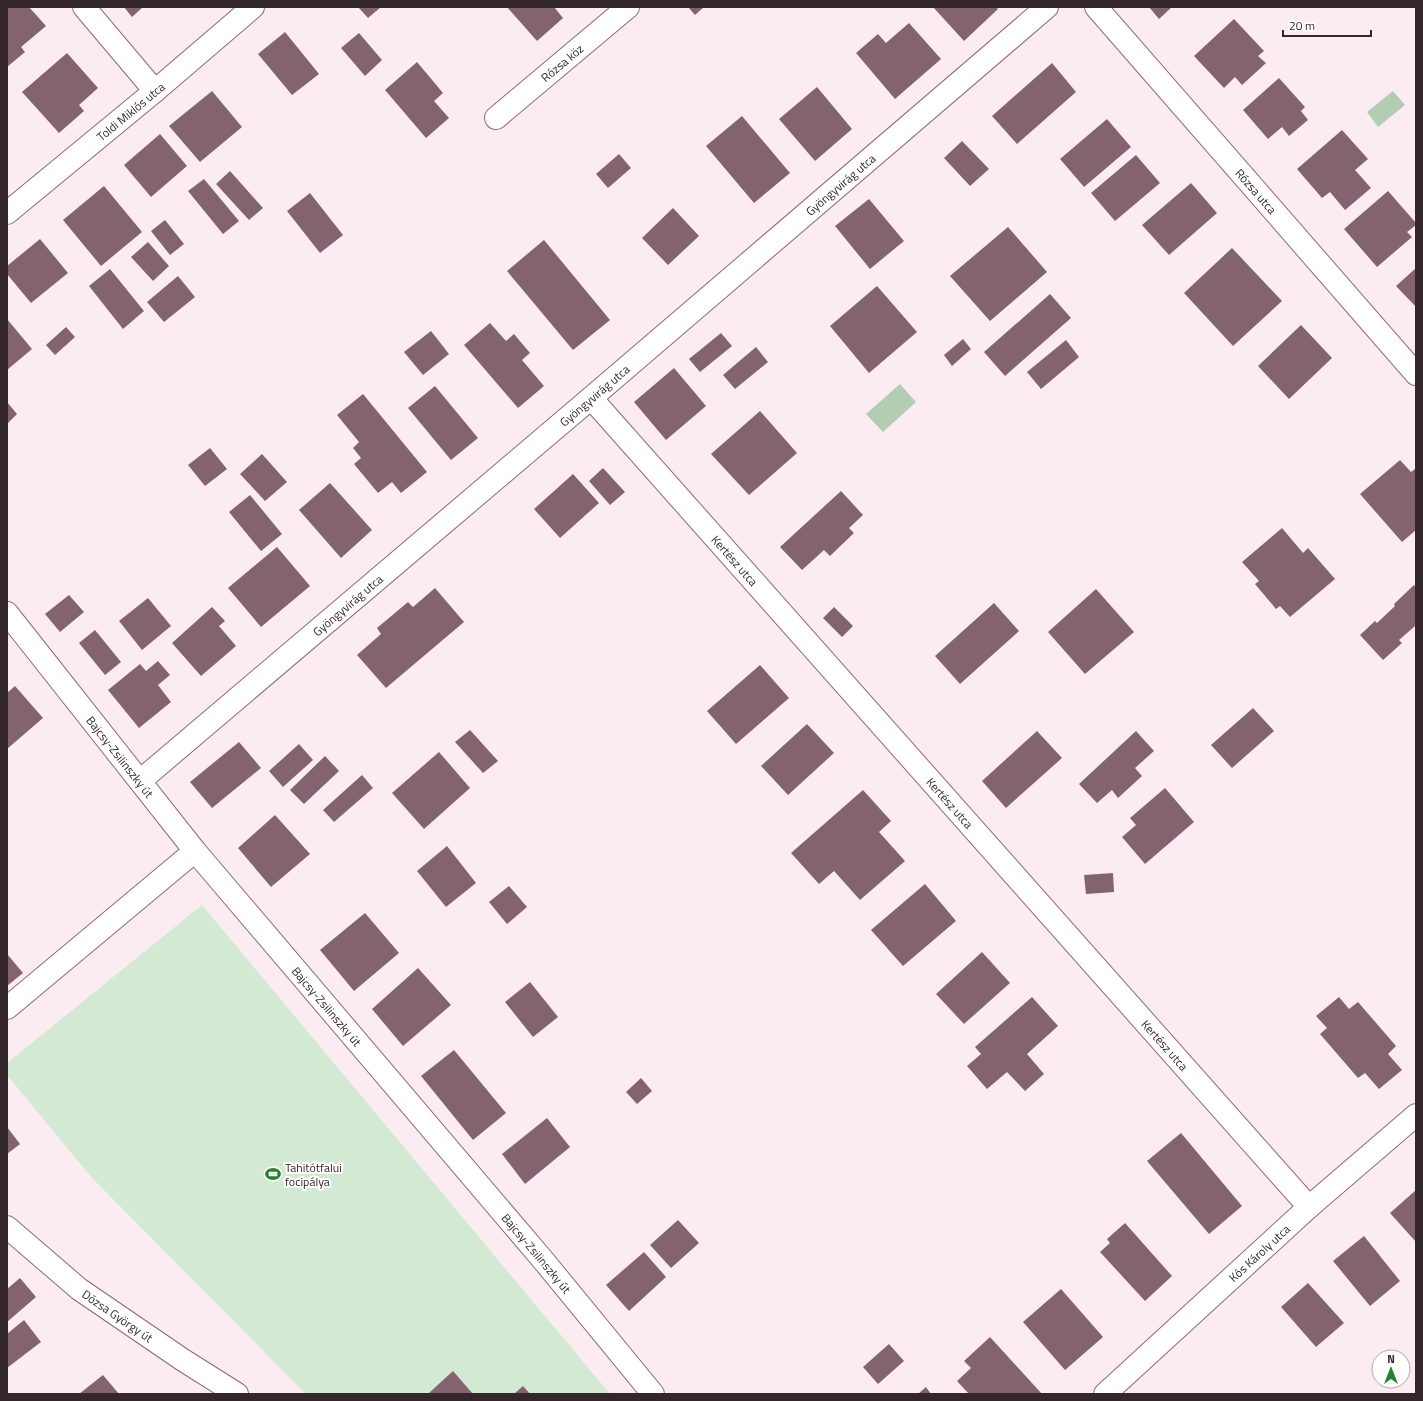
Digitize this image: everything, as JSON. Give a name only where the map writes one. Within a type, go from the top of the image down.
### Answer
[{"type":"street","points":[[84,7],[155,91]]},
{"type":"street","name":"Toldi Miklós utca","points":[[7,213],[155,91],[253,7]]},
{"type":"street","name":"Rózsa köz","points":[[496,118],[628,7]]},
{"type":"street","name":"Gyöngyvirág utca","points":[[140,781],[1048,7]]},
{"type":"street","name":"Rózsa utca","points":[[1096,7],[1416,374]]},
{"type":"street","name":"Kertész utca","points":[[591,398],[1309,1207]]},
{"type":"street","name":"Bajcsy-Zsilinszky út","points":[[7,614],[195,851],[543,1260],[653,1394]]},
{"type":"street","points":[[7,1008],[195,851]]},
{"type":"street","name":"Kós Károly utca","points":[[1105,1394],[1309,1207],[1416,1115]]},
{"type":"street","name":"Dózsa György út","points":[[7,1227],[80,1289],[183,1360],[237,1394]]},
{"type":"shaded area","points":[[1393,91],[1405,105],[1378,127],[1367,112]]},
{"type":"shaded area","points":[[900,384],[916,402],[883,432],[866,414]]},
{"type":"shaded area","name":"Tahitótfalui focipálya","points":[[202,905],[610,1394],[306,1394],[92,1178],[7,1075],[7,1063]]},
{"type":"building","points":[[7,7],[29,7],[46,26],[21,47],[25,52],[7,67]]},
{"type":"building","points":[[124,7],[143,7],[132,17]]},
{"type":"building","points":[[358,7],[381,7],[368,18]]},
{"type":"building","points":[[507,7],[554,7],[563,18],[537,41]]},
{"type":"building","points":[[688,7],[704,7],[695,15]]},
{"type":"building","points":[[933,7],[996,7],[998,9],[964,41]]},
{"type":"building","points":[[1149,7],[1172,7],[1159,19]]},
{"type":"building","points":[[1234,19],[1264,51],[1258,56],[1266,63],[1242,85],[1235,77],[1224,88],[1194,56]]},
{"type":"building","points":[[909,23],[941,59],[895,99],[856,53],[878,34],[886,43]]},
{"type":"building","points":[[285,32],[319,74],[292,95],[258,54]]},
{"type":"building","points":[[359,33],[382,60],[365,76],[341,48]]},
{"type":"building","points":[[67,53],[98,88],[79,105],[84,111],[59,133],[22,92]]},
{"type":"building","points":[[417,62],[443,93],[434,101],[449,118],[426,138],[385,90]]},
{"type":"building","points":[[1052,63],[1076,92],[1017,144],[992,116]]},
{"type":"building","points":[[1279,78],[1305,107],[1301,111],[1308,120],[1289,136],[1282,127],[1268,139],[1243,110]]},
{"type":"building","points":[[817,87],[852,129],[815,161],[779,119]]},
{"type":"building","points":[[212,91],[242,127],[200,162],[169,126]]},
{"type":"building","points":[[742,116],[790,173],[754,203],[706,146]]},
{"type":"building","points":[[1107,119],[1131,147],[1084,187],[1060,159]]},
{"type":"building","points":[[1342,130],[1368,159],[1355,170],[1371,188],[1345,210],[1330,192],[1322,198],[1297,169]]},
{"type":"building","points":[[160,134],[187,166],[151,197],[124,165]]},
{"type":"building","points":[[962,141],[989,169],[970,186],[944,158]]},
{"type":"building","points":[[619,154],[631,168],[608,188],[596,174]]},
{"type":"building","points":[[1136,155],[1160,183],[1115,221],[1091,193]]},
{"type":"building","points":[[230,171],[263,208],[249,220],[216,184]]},
{"type":"building","points":[[204,179],[239,221],[223,234],[188,191]]},
{"type":"building","points":[[1191,183],[1217,213],[1169,255],[1142,225]]},
{"type":"building","points":[[104,186],[142,232],[101,266],[63,220]]},
{"type":"building","points":[[1388,191],[1416,223],[1416,225],[1407,232],[1412,237],[1377,267],[1344,229]]},
{"type":"building","points":[[310,193],[343,235],[320,253],[287,211]]},
{"type":"building","points":[[869,199],[904,241],[870,269],[835,226]]},
{"type":"building","points":[[673,208],[699,236],[668,265],[642,238]]},
{"type":"building","points":[[165,220],[184,244],[170,255],[151,231]]},
{"type":"building","points":[[1008,227],[1047,272],[990,321],[950,276]]},
{"type":"building","points":[[40,239],[68,273],[31,303],[7,274],[7,266]]},
{"type":"building","points":[[544,240],[610,320],[573,350],[507,271]]},
{"type":"building","points":[[148,242],[169,266],[153,281],[131,257]]},
{"type":"building","points":[[1232,248],[1282,301],[1233,346],[1184,293]]},
{"type":"building","points":[[1416,268],[1416,307],[1396,286]]},
{"type":"building","points":[[110,269],[144,311],[123,329],[89,286]]},
{"type":"building","points":[[178,276],[195,297],[164,322],[147,302]]},
{"type":"building","points":[[877,286],[917,332],[869,373],[830,326]]},
{"type":"building","points":[[1050,294],[1071,318],[1005,376],[984,352]]},
{"type":"building","points":[[7,319],[32,349],[7,370]]},
{"type":"building","points":[[490,323],[506,341],[514,334],[530,353],[522,360],[544,386],[518,408],[464,345]]},
{"type":"building","points":[[1301,325],[1332,358],[1289,399],[1258,366]]},
{"type":"building","points":[[66,327],[75,337],[55,355],[46,345]]},
{"type":"building","points":[[431,331],[449,354],[423,375],[404,352]]},
{"type":"building","points":[[721,333],[732,346],[700,372],[689,359]]},
{"type":"building","points":[[963,339],[971,349],[952,366],[944,355]]},
{"type":"building","points":[[1066,340],[1079,357],[1041,389],[1027,372]]},
{"type":"building","points":[[756,347],[768,362],[735,389],[723,375]]},
{"type":"building","points":[[674,368],[706,406],[666,440],[634,402]]},
{"type":"building","points":[[435,386],[478,438],[451,460],[408,408]]},
{"type":"building","points":[[363,394],[427,472],[401,493],[392,482],[378,493],[354,464],[361,458],[353,448],[359,442],[337,415]]},
{"type":"building","points":[[7,402],[17,414],[7,424]]},
{"type":"building","points":[[760,411],[797,453],[749,495],[711,454]]},
{"type":"building","points":[[210,448],[227,469],[205,486],[188,465]]},
{"type":"building","points":[[262,454],[287,482],[265,501],[240,474]]},
{"type":"building","points":[[1400,460],[1411,472],[1416,468],[1416,530],[1402,542],[1360,494]]},
{"type":"building","points":[[603,468],[625,492],[610,505],[589,481]]},
{"type":"building","points":[[573,474],[599,503],[560,538],[534,509]]},
{"type":"building","points":[[330,483],[372,530],[341,558],[299,510]]},
{"type":"building","points":[[841,491],[863,515],[849,528],[854,533],[830,556],[824,550],[802,570],[780,547]]},
{"type":"building","points":[[250,495],[282,534],[261,551],[229,512]]},
{"type":"building","points":[[1282,528],[1303,553],[1308,548],[1335,579],[1290,617],[1280,606],[1276,609],[1255,584],[1259,581],[1242,562]]},
{"type":"building","points":[[277,547],[310,586],[261,627],[228,588]]},
{"type":"building","points":[[1414,585],[1416,588],[1416,628],[1415,626],[1399,640],[1402,643],[1383,660],[1360,635],[1375,621],[1377,623]]},
{"type":"building","points":[[435,588],[464,622],[386,688],[357,655],[381,634],[377,628],[408,602],[413,607]]},
{"type":"building","points":[[1096,589],[1134,632],[1085,674],[1048,632]]},
{"type":"building","points":[[69,595],[84,612],[60,632],[45,614]]},
{"type":"building","points":[[148,598],[171,626],[142,650],[119,621]]},
{"type":"building","points":[[994,603],[1019,631],[960,684],[935,656]]},
{"type":"building","points":[[212,607],[225,621],[219,626],[236,646],[201,676],[172,643]]},
{"type":"building","points":[[834,607],[853,626],[842,637],[823,618]]},
{"type":"building","points":[[95,630],[121,662],[105,675],[79,643]]},
{"type":"building","points":[[158,661],[170,675],[158,685],[171,702],[139,728],[108,690],[140,664],[146,671]]},
{"type":"building","points":[[760,665],[789,698],[736,744],[707,711]]},
{"type":"building","points":[[15,686],[43,718],[7,749],[7,693]]},
{"type":"building","points":[[1253,708],[1274,731],[1232,768],[1211,745]]},
{"type":"building","points":[[807,724],[834,753],[788,795],[761,766]]},
{"type":"building","points":[[470,730],[498,761],[483,773],[455,742]]},
{"type":"building","points":[[1037,731],[1062,758],[1006,808],[982,781]]},
{"type":"building","points":[[1136,731],[1154,751],[1135,768],[1142,776],[1118,798],[1112,790],[1097,803],[1079,784]]},
{"type":"building","points":[[239,742],[261,768],[212,808],[190,782]]},
{"type":"building","points":[[299,744],[313,760],[283,787],[269,771]]},
{"type":"building","points":[[439,752],[470,788],[424,829],[392,793]]},
{"type":"building","points":[[325,756],[339,771],[304,804],[290,790]]},
{"type":"building","points":[[362,775],[373,788],[334,822],[323,810]]},
{"type":"building","points":[[1165,788],[1194,822],[1145,864],[1122,837],[1136,825],[1130,818]]},
{"type":"building","points":[[863,790],[891,821],[879,832],[905,861],[860,900],[834,871],[819,884],[791,853]]},
{"type":"building","points":[[275,815],[310,854],[271,887],[238,848]]},
{"type":"building","points":[[447,846],[476,883],[446,907],[417,871]]},
{"type":"building","points":[[1113,873],[1114,892],[1086,894],[1084,875]]},
{"type":"building","points":[[925,884],[956,921],[903,966],[871,930]]},
{"type":"building","points":[[509,886],[527,907],[507,924],[489,902]]},
{"type":"building","points":[[365,913],[399,953],[354,991],[320,950]]},
{"type":"building","points":[[982,952],[1010,983],[964,1024],[936,994]]},
{"type":"building","points":[[8,955],[23,973],[7,986],[7,956]]},
{"type":"building","points":[[418,968],[451,1005],[403,1046],[372,1009]]},
{"type":"building","points":[[530,982],[558,1017],[533,1037],[505,1002]]},
{"type":"building","points":[[1032,997],[1058,1026],[1027,1054],[1044,1074],[1025,1091],[1007,1072],[987,1089],[967,1066],[981,1054],[975,1047]]},
{"type":"building","points":[[1339,997],[1349,1009],[1358,1002],[1396,1046],[1388,1054],[1402,1070],[1379,1089],[1365,1073],[1358,1078],[1320,1034],[1327,1028],[1316,1016]]},
{"type":"building","points":[[454,1050],[506,1113],[473,1140],[421,1076]]},
{"type":"building","points":[[641,1078],[652,1091],[637,1104],[626,1092]]},
{"type":"building","points":[[547,1118],[570,1147],[525,1184],[502,1154]]},
{"type":"building","points":[[7,1127],[20,1144],[7,1154]]},
{"type":"building","points":[[1181,1133],[1242,1206],[1209,1234],[1147,1161]]},
{"type":"building","points":[[1416,1190],[1416,1242],[1390,1213]]},
{"type":"building","points":[[678,1220],[699,1243],[671,1268],[650,1245]]},
{"type":"building","points":[[1125,1223],[1172,1276],[1145,1301],[1100,1252],[1110,1243],[1107,1239]]},
{"type":"building","points":[[1364,1236],[1400,1281],[1370,1306],[1333,1261]]},
{"type":"building","points":[[644,1252],[666,1277],[629,1311],[606,1285]]},
{"type":"building","points":[[20,1278],[36,1297],[7,1322],[7,1289]]},
{"type":"building","points":[[1308,1283],[1344,1323],[1316,1347],[1281,1307]]},
{"type":"building","points":[[1061,1289],[1103,1337],[1065,1370],[1023,1322]]},
{"type":"building","points":[[24,1320],[41,1342],[7,1368],[7,1334]]},
{"type":"building","points":[[990,1337],[1042,1394],[969,1394],[957,1381],[971,1368],[964,1361]]},
{"type":"building","points":[[889,1344],[904,1361],[878,1384],[863,1367]]},
{"type":"building","points":[[453,1371],[473,1394],[429,1393]]},
{"type":"building","points":[[103,1375],[119,1394],[79,1394]]},
{"type":"building","points":[[523,1386],[530,1394],[514,1394]]},
{"type":"building","points":[[926,1387],[931,1394],[918,1394]]},
{"type":"place","name":"Tahitótfalui focipálya","points":[[273,1174]]}]
